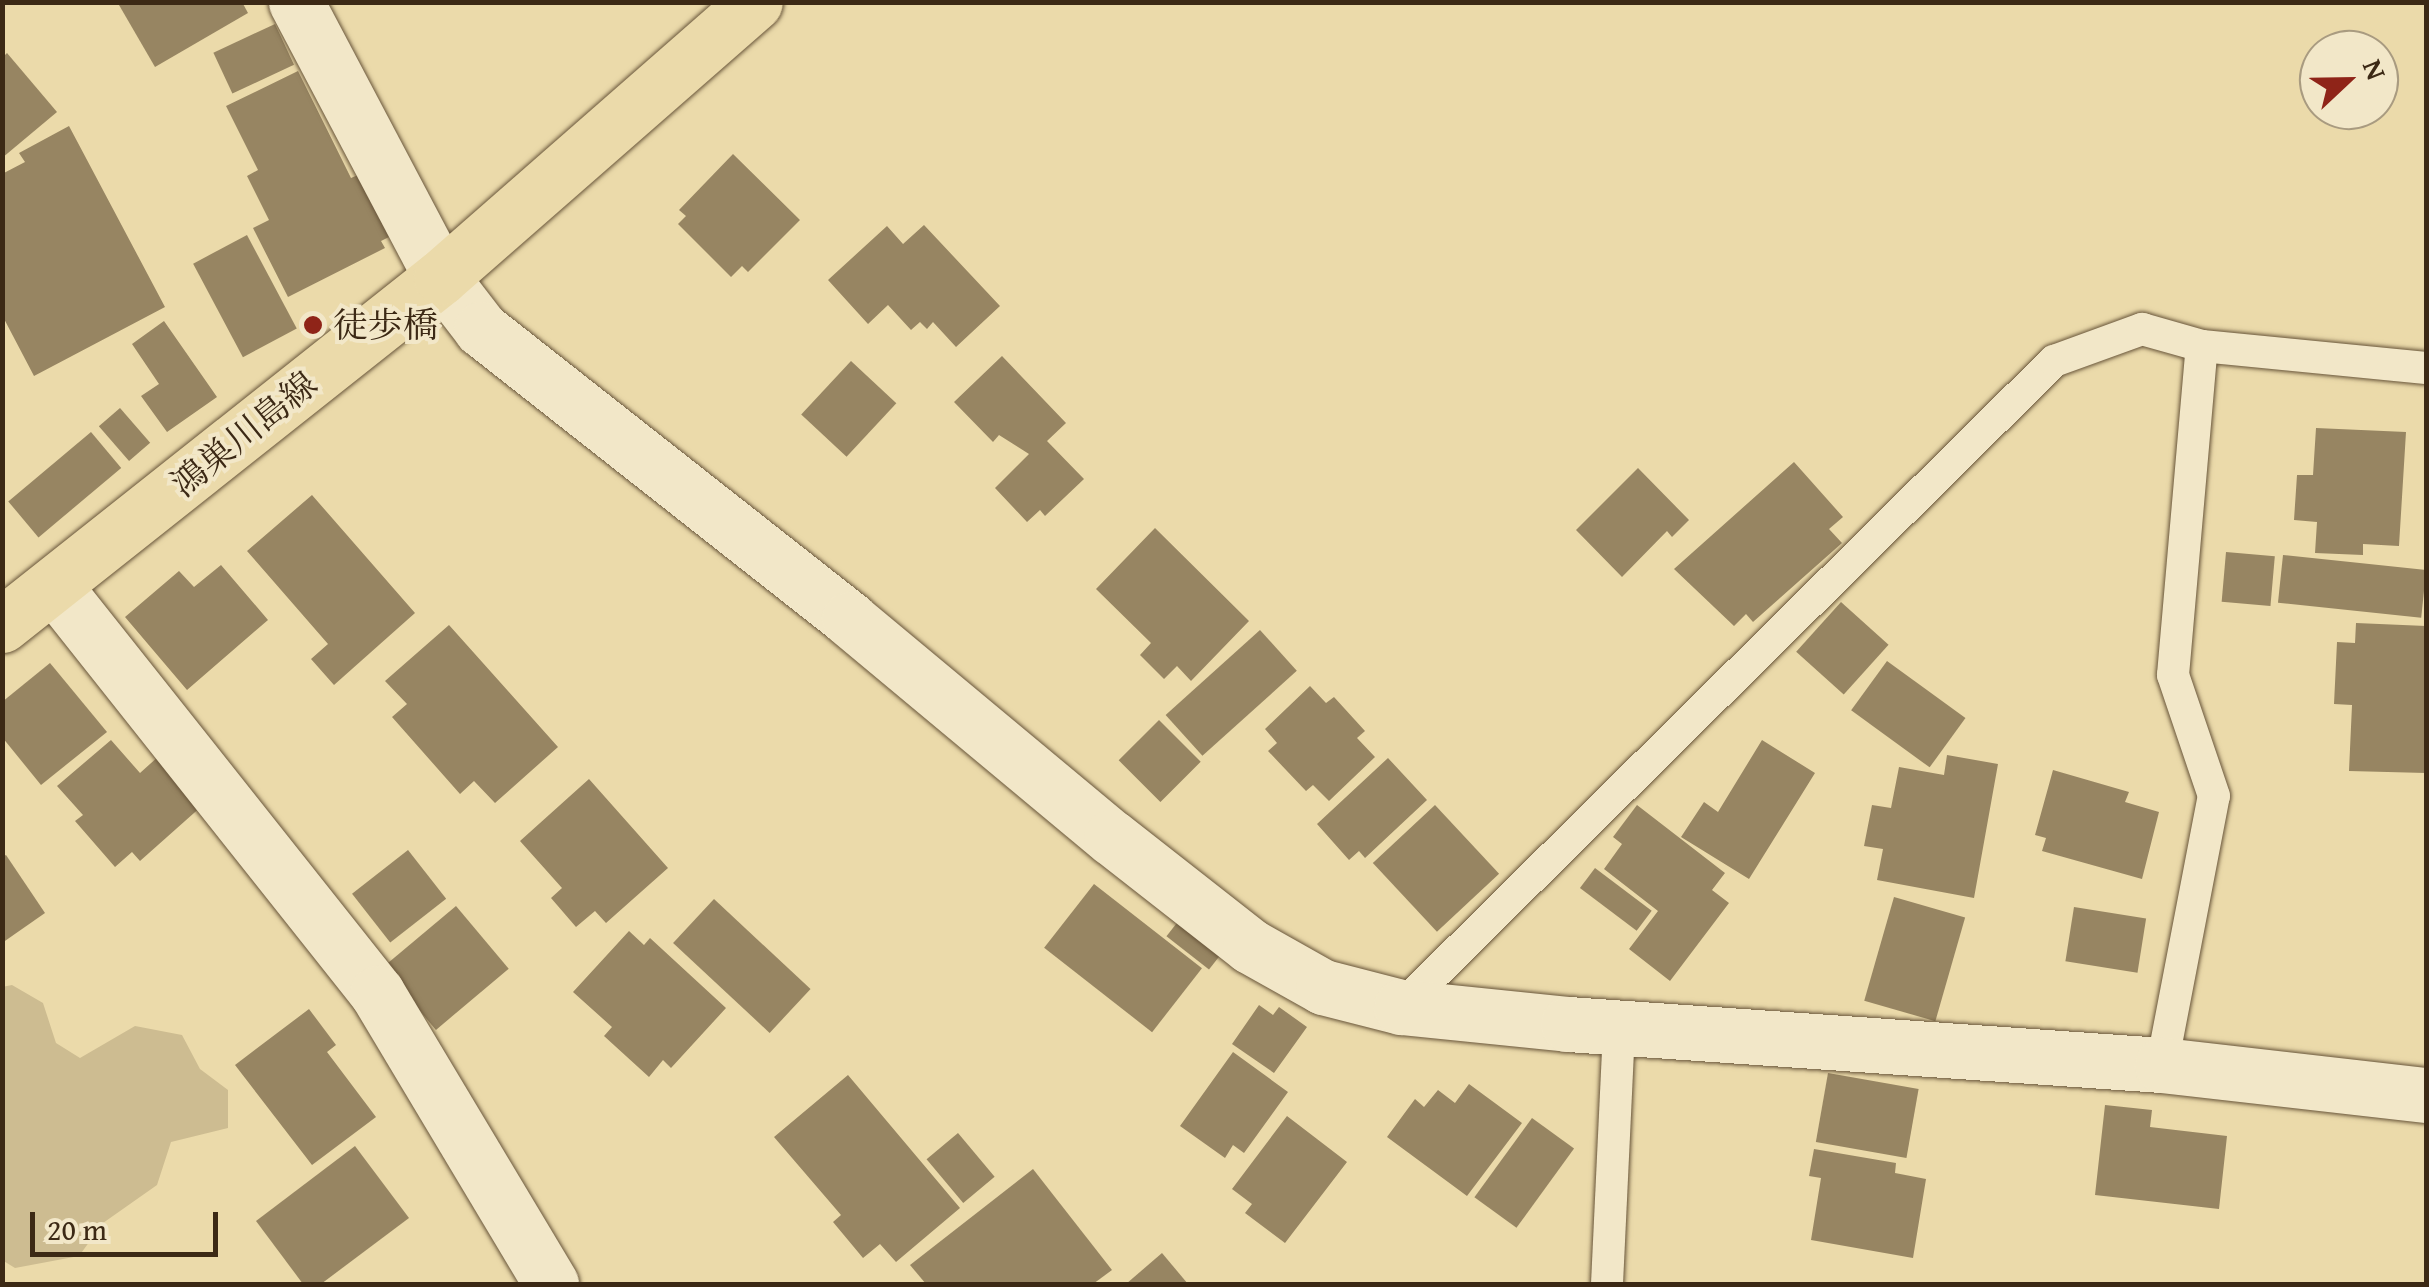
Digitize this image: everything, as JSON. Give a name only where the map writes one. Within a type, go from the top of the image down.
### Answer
[{"type":"main road","name":"鴻巣川島線","points":[[2,625],[441,277],[755,2]]},
{"type":"street","points":[[296,2],[441,277],[481,329],[1250,946],[1323,987],[1401,1007],[1619,1028],[2162,1066],[2426,1095]]},
{"type":"street","points":[[54,586],[377,993],[551,1284]]},
{"type":"lane","points":[[1401,1007],[2054,361],[2142,328],[2202,346],[2426,368]]},
{"type":"lane","points":[[2162,1066],[2214,796],[2173,675],[2202,346]]},
{"type":"lane","points":[[1607,1284],[1619,1028]]},
{"type":"shaded area","points":[[12,985],[43,1003],[56,1043],[80,1058],[135,1026],[182,1035],[200,1069],[228,1090],[228,1128],[171,1142],[157,1185],[103,1223],[79,1256],[15,1268],[2,1260],[2,987]]},
{"type":"building","points":[[242,2],[248,13],[155,67],[119,5]]},
{"type":"building","points":[[275,24],[294,65],[232,94],[213,53]]},
{"type":"building","points":[[7,53],[57,112],[2,158],[2,58]]},
{"type":"building","points":[[298,71],[351,178],[365,172],[399,232],[381,241],[385,248],[288,297],[253,228],[269,220],[247,176],[258,170],[226,106]]},
{"type":"building","points":[[69,126],[165,307],[34,376],[2,315],[2,174],[25,162],[19,153]]},
{"type":"building","points":[[733,154],[800,220],[748,272],[742,266],[731,277],[678,224],[686,216],[679,210]]},
{"type":"building","points":[[924,225],[1000,306],[956,347],[933,322],[927,329],[920,322],[911,330],[888,305],[868,324],[828,280],[887,226],[903,244]]},
{"type":"building","points":[[247,235],[297,329],[243,357],[193,264]]},
{"type":"building","points":[[164,321],[217,397],[167,432],[141,396],[159,384],[132,344]]},
{"type":"building","points":[[1002,356],[1066,423],[1047,441],[1084,479],[1045,516],[1040,510],[1027,522],[995,488],[1029,454],[999,435],[993,442],[954,402]]},
{"type":"building","points":[[851,361],[896,403],[847,457],[801,414]]},
{"type":"building","points":[[120,408],[150,443],[129,461],[99,426]]},
{"type":"building","points":[[2316,428],[2406,432],[2399,546],[2363,544],[2363,555],[2315,553],[2317,522],[2294,520],[2297,475],[2313,475]]},
{"type":"building","points":[[91,432],[121,468],[38,537],[8,501]]},
{"type":"building","points":[[1794,462],[1843,517],[1829,529],[1842,543],[1753,622],[1746,614],[1734,626],[1674,569]]},
{"type":"building","points":[[1638,468],[1689,520],[1672,537],[1667,531],[1622,577],[1576,530]]},
{"type":"building","points":[[312,495],[415,613],[334,685],[311,659],[328,644],[247,551]]},
{"type":"building","points":[[1155,528],[1249,621],[1191,681],[1177,666],[1164,679],[1140,655],[1151,643],[1096,589]]},
{"type":"building","points":[[2226,552],[2275,556],[2270,606],[2222,602]]},
{"type":"building","points":[[2283,555],[2426,570],[2421,618],[2278,603]]},
{"type":"building","points":[[221,565],[268,620],[187,690],[125,617],[179,571],[194,587]]},
{"type":"building","points":[[1841,602],[1889,645],[1844,695],[1796,652]]},
{"type":"building","points":[[2356,623],[2426,626],[2426,773],[2349,771],[2352,705],[2334,704],[2337,642],[2355,643]]},
{"type":"building","points":[[449,625],[558,747],[495,803],[474,781],[460,794],[392,717],[407,704],[385,681]]},
{"type":"building","points":[[1260,630],[1297,671],[1202,756],[1166,715]]},
{"type":"building","points":[[1887,661],[1965,718],[1930,767],[1851,710]]},
{"type":"building","points":[[50,663],[107,732],[41,785],[2,737],[2,702]]},
{"type":"building","points":[[1310,686],[1326,703],[1334,697],[1365,731],[1357,738],[1375,757],[1329,801],[1313,785],[1306,791],[1268,751],[1277,743],[1265,729]]},
{"type":"building","points":[[1159,720],[1201,762],[1160,802],[1119,760]]},
{"type":"building","points":[[111,740],[140,773],[160,755],[203,805],[140,861],[132,852],[115,867],[75,821],[83,815],[57,786]]},
{"type":"building","points":[[1762,740],[1815,773],[1749,879],[1681,837],[1704,802],[1718,812]]},
{"type":"building","points":[[1947,755],[1998,764],[1974,898],[1877,880],[1883,849],[1864,846],[1872,805],[1891,808],[1899,767],[1944,775]]},
{"type":"building","points":[[1388,758],[1427,800],[1365,858],[1359,851],[1349,860],[1317,824]]},
{"type":"building","points":[[2053,770],[2129,792],[2125,802],[2159,812],[2142,879],[2042,851],[2046,838],[2035,835]]},
{"type":"building","points":[[589,779],[668,868],[606,923],[595,911],[576,927],[551,898],[562,888],[520,841]]},
{"type":"building","points":[[1435,805],[1499,874],[1437,932],[1373,863]]},
{"type":"building","points":[[1637,805],[1725,873],[1712,890],[1729,903],[1670,981],[1629,949],[1658,911],[1604,869],[1622,844],[1613,837]]},
{"type":"building","points":[[408,850],[446,899],[390,943],[352,894]]},
{"type":"building","points":[[6,855],[45,913],[2,943],[2,857]]},
{"type":"building","points":[[1595,868],[1652,911],[1637,931],[1580,888]]},
{"type":"building","points":[[1094,884],[1202,968],[1152,1032],[1044,948]]},
{"type":"building","points":[[1894,897],[1965,917],[1935,1021],[1864,1001]]},
{"type":"building","points":[[714,899],[811,989],[770,1033],[673,943]]},
{"type":"building","points":[[456,906],[509,969],[436,1030],[383,967]]},
{"type":"building","points":[[2074,907],[2146,918],[2137,973],[2065,961]]},
{"type":"building","points":[[1180,919],[1223,952],[1209,970],[1166,936]]},
{"type":"building","points":[[629,931],[644,945],[650,938],[726,1008],[671,1068],[663,1060],[649,1077],[604,1036],[612,1027],[573,992]]},
{"type":"building","points":[[1259,1005],[1273,1015],[1279,1007],[1307,1027],[1274,1073],[1232,1044]]},
{"type":"building","points":[[309,1009],[336,1045],[327,1052],[376,1117],[312,1165],[235,1065]]},
{"type":"building","points":[[1233,1052],[1288,1092],[1244,1153],[1233,1145],[1225,1158],[1180,1126]]},
{"type":"building","points":[[1828,1073],[1919,1089],[1906,1158],[1816,1142]]},
{"type":"building","points":[[848,1075],[960,1208],[896,1262],[880,1244],[863,1258],[833,1222],[841,1215],[774,1137]]},
{"type":"building","points":[[1469,1084],[1522,1123],[1467,1196],[1387,1137],[1415,1099],[1424,1107],[1438,1090],[1455,1103]]},
{"type":"building","points":[[2105,1105],[2152,1110],[2150,1127],[2227,1136],[2219,1209],[2095,1195]]},
{"type":"building","points":[[1287,1116],[1347,1162],[1285,1243],[1245,1213],[1252,1204],[1232,1189]]},
{"type":"building","points":[[1532,1118],[1574,1149],[1516,1228],[1474,1197]]},
{"type":"building","points":[[958,1133],[995,1177],[963,1203],[927,1159]]},
{"type":"building","points":[[355,1146],[409,1218],[321,1284],[303,1284],[256,1221]]},
{"type":"building","points":[[1814,1149],[1896,1163],[1895,1173],[1926,1179],[1913,1258],[1811,1240],[1821,1178],[1809,1176]]},
{"type":"building","points":[[1033,1169],[1112,1270],[1093,1284],[926,1284],[910,1265]]},
{"type":"building","points":[[1162,1253],[1188,1284],[1126,1284]]},
{"type":"place","name":"徒歩橋","points":[[313,325]]}]
